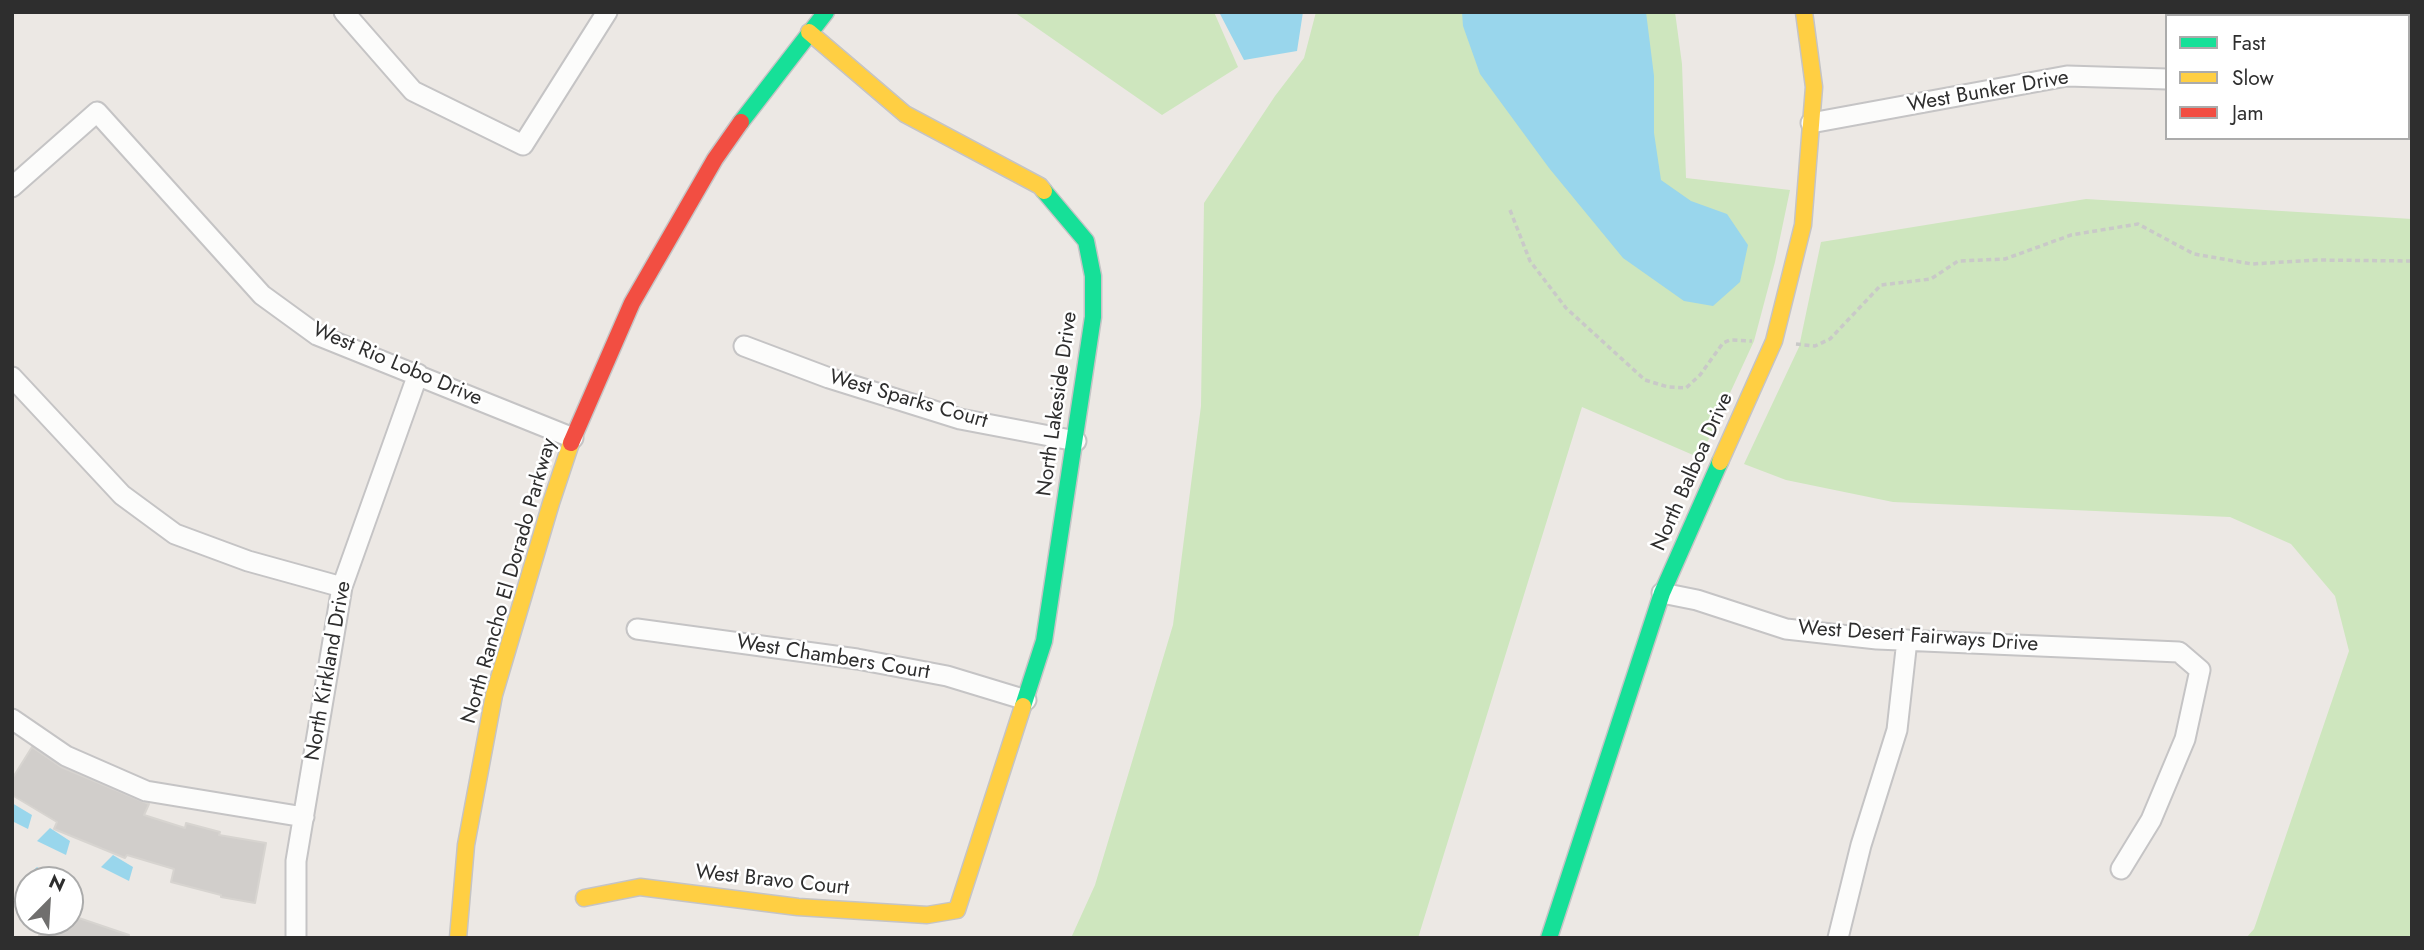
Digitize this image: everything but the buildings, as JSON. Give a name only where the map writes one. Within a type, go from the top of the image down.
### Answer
[{"type":"street","points":[[344,12],[413,91],[523,145],[607,12]]},
{"type":"street","name":"North Rancho El Dorado Parkway","points":[[458,938],[466,845],[494,695],[573,438],[632,303],[671,233],[715,159],[761,94],[826,12]]},
{"type":"street","name":"North Balboa Drive","points":[[1549,938],[1662,593],[1774,341],[1803,225],[1814,87],[1804,12]]},
{"type":"street","name":"North Lakeside Drive","points":[[808,32],[905,114],[1040,186],[1086,241],[1093,276],[1093,317],[1044,641],[957,909]]},
{"type":"street","name":"West Bunker Drive","points":[[1811,123],[2067,76],[2165,79]]},
{"type":"street","name":"West Rio Lobo Drive","points":[[12,187],[97,111],[262,295],[317,335],[573,438]]},
{"type":"street","name":"West Sparks Court","points":[[744,345],[829,378],[960,419],[1076,441]]},
{"type":"street","name":"North Kirkland Drive","points":[[296,938],[296,861],[342,587],[418,374]]},
{"type":"street","points":[[12,377],[122,495],[175,534],[248,561],[342,587]]},
{"type":"street","name":"West Desert Fairways Drive","points":[[1662,593],[1697,600],[1786,629],[1877,639],[2179,652],[2200,670],[2185,740],[2151,820],[2121,870]]},
{"type":"street","name":"West Chambers Court","points":[[637,629],[857,659],[947,676],[1026,700]]},
{"type":"street","points":[[1838,938],[1861,845],[1897,730],[1907,640]]},
{"type":"street","points":[[12,719],[66,756],[146,791],[303,817]]},
{"type":"street","name":"West Bravo Court","points":[[584,898],[640,887],[799,907],[927,915],[957,909]]},
{"type":"path","points":[[1510,210],[1530,261],[1566,308],[1645,380],[1668,387],[1686,388],[1700,375],[1723,343],[1730,340],[1757,340]]},
{"type":"path","points":[[1796,344],[1815,346],[1830,340],[1881,285],[1931,279],[1958,261],[2005,259],[2071,235],[2138,224],[2194,254],[2252,264],[2318,260],[2412,261]]},
{"type":"green space","points":[[1014,12],[1214,12],[1238,67],[1162,115]]},
{"type":"green space","points":[[1316,12],[1675,12],[1682,64],[1686,178],[1790,190],[1775,262],[1754,341],[1700,458],[1582,407],[1418,938],[1071,938],[1095,885],[1173,625],[1201,406],[1204,203],[1275,96],[1304,58]]},
{"type":"green space","points":[[2086,199],[2412,219],[2412,938],[2246,938],[2254,929],[2349,651],[2335,596],[2291,544],[2230,517],[1893,502],[1786,480],[1744,464],[1799,347],[1821,242]]},
{"type":"water","points":[[1219,12],[1303,12],[1297,51],[1244,60]]},
{"type":"water","points":[[1462,12],[1646,12],[1654,76],[1654,133],[1661,180],[1691,201],[1727,214],[1748,245],[1740,282],[1713,306],[1684,301],[1623,258],[1549,168],[1480,74],[1463,26]]},
{"type":"water","points":[[12,803],[32,815],[28,829],[12,821]]},
{"type":"water","points":[[50,828],[70,841],[66,855],[37,841]]},
{"type":"water","points":[[113,855],[133,867],[129,881],[101,867]]},
{"type":"traffic: fast","points":[[741,122],[826,12]]},
{"type":"traffic: fast","points":[[1023,706],[1044,641],[1093,317],[1093,276],[1086,241],[1044,191]]},
{"type":"traffic: fast","points":[[1549,938],[1662,593],[1720,462]]},
{"type":"traffic: slow","points":[[1720,462],[1774,341],[1803,225],[1814,87],[1804,12]]},
{"type":"traffic: slow","points":[[809,32],[905,114],[1040,186],[1044,191]]},
{"type":"traffic: slow","points":[[458,938],[466,845],[494,695],[571,443]]},
{"type":"traffic: slow","points":[[584,898],[640,887],[798,907],[927,915],[957,910],[1023,706]]},
{"type":"traffic: jam","points":[[571,443],[632,303],[715,159],[741,122]]}]
